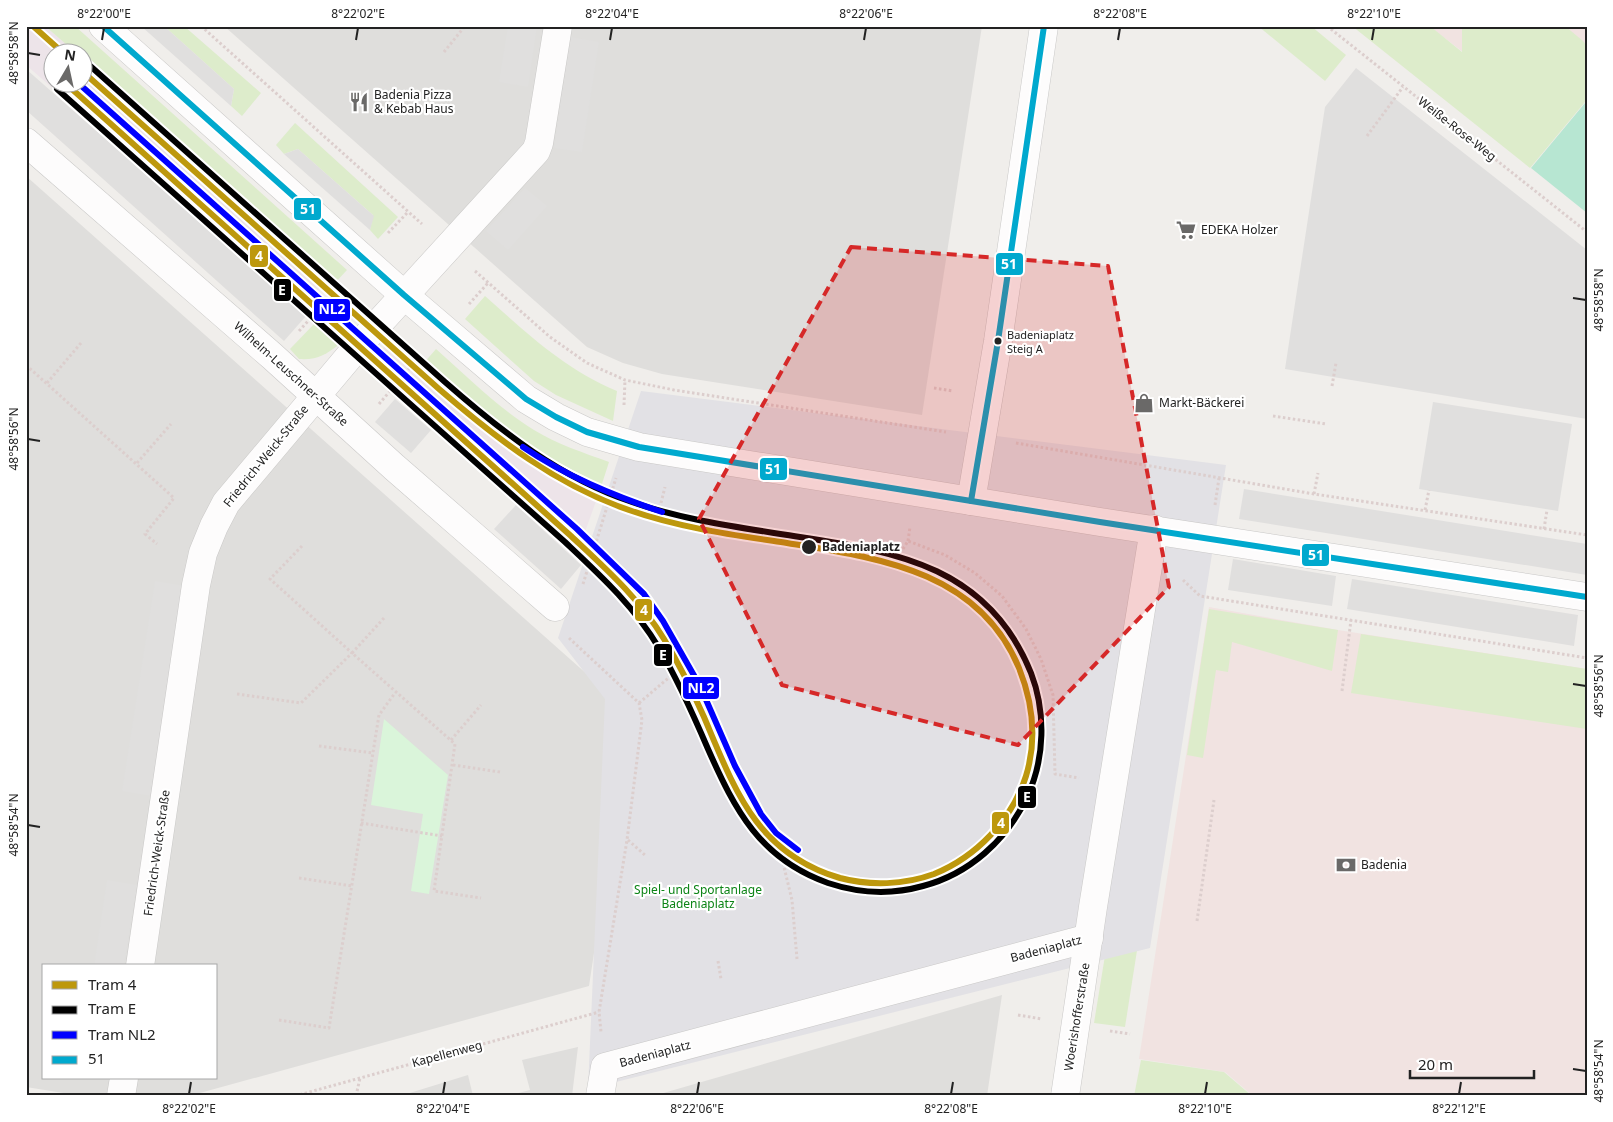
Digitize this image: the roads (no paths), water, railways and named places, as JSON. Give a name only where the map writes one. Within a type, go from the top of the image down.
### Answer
[{"type":"street","points":[[103,26],[404,295],[526,399],[556,417],[587,432],[639,447],[1587,597]]},
{"type":"street","name":"Friedrich-Weick-Straße","points":[[140,964],[196,585],[203,553],[214,526],[226,503],[316,395],[404,295],[536,151],[558,26]]},
{"type":"street","points":[[971,501],[1044,26]]},
{"type":"street","name":"Wilhelm-Leuschner-Straße","points":[[26,142],[559,610]]},
{"type":"street","name":"Badeniaplatz","points":[[600,1096],[605,1067],[1089,938],[1154,529]]},
{"type":"street","name":"Woerishofferstraße","points":[[1064,1096],[1089,938]]},
{"type":"street","points":[[121,1096],[124,1080]]},
{"type":"tram line","name":"4","points":[[33,26],[51,42]]},
{"type":"tram line","name":"E","points":[[60,92],[565,542],[616,592],[639,618],[666,660],[685,697],[718,771],[740,812],[767,846],[784,861],[804,873],[839,886],[863,891],[899,891],[923,886],[956,873],[985,853],[1009,827],[1027,797],[1037,767],[1041,735],[1039,703],[1031,673],[1013,638],[991,610],[966,588],[937,571],[906,559],[872,550],[736,527],[652,509],[606,492],[556,467],[510,436],[466,401],[92,68]]},
{"type":"tram line","name":"4","points":[[75,92],[571,536],[621,584],[644,610],[670,648],[695,697],[727,769],[752,815],[768,835],[788,853],[811,867],[851,881],[899,882],[923,878],[949,867],[978,847],[1002,822],[1020,792],[1026,776],[1032,749],[1032,722],[1028,695],[1019,668],[1001,635],[979,610],[952,590],[923,575],[890,564],[856,555],[668,522],[602,500],[552,474],[505,443],[439,389],[92,80]]},
{"type":"tram line","name":"NL2","points":[[88,92],[577,529],[644,594],[663,621],[700,686],[735,766],[761,814],[776,833],[798,850]]},
{"type":"tram line","name":"NL2","points":[[523,447],[556,467],[590,484],[662,512]]},
{"type":"place","name":"Badenia Pizza & Kebab Haus","points":[[359,102]]},
{"type":"place","name":"EDEKA Holzer","points":[[1186,230]]},
{"type":"place","name":"Badeniaplatz Steig A","points":[[998,341]]},
{"type":"place","name":"Markt-Bäckerei","points":[[1144,403]]},
{"type":"place","name":"Badeniaplatz","points":[[809,547]]},
{"type":"place","name":"Badenia","points":[[1346,865]]},
{"type":"park label","name":"Spiel- und Sportanlage Badeniaplatz","points":[[698,897]]}]
